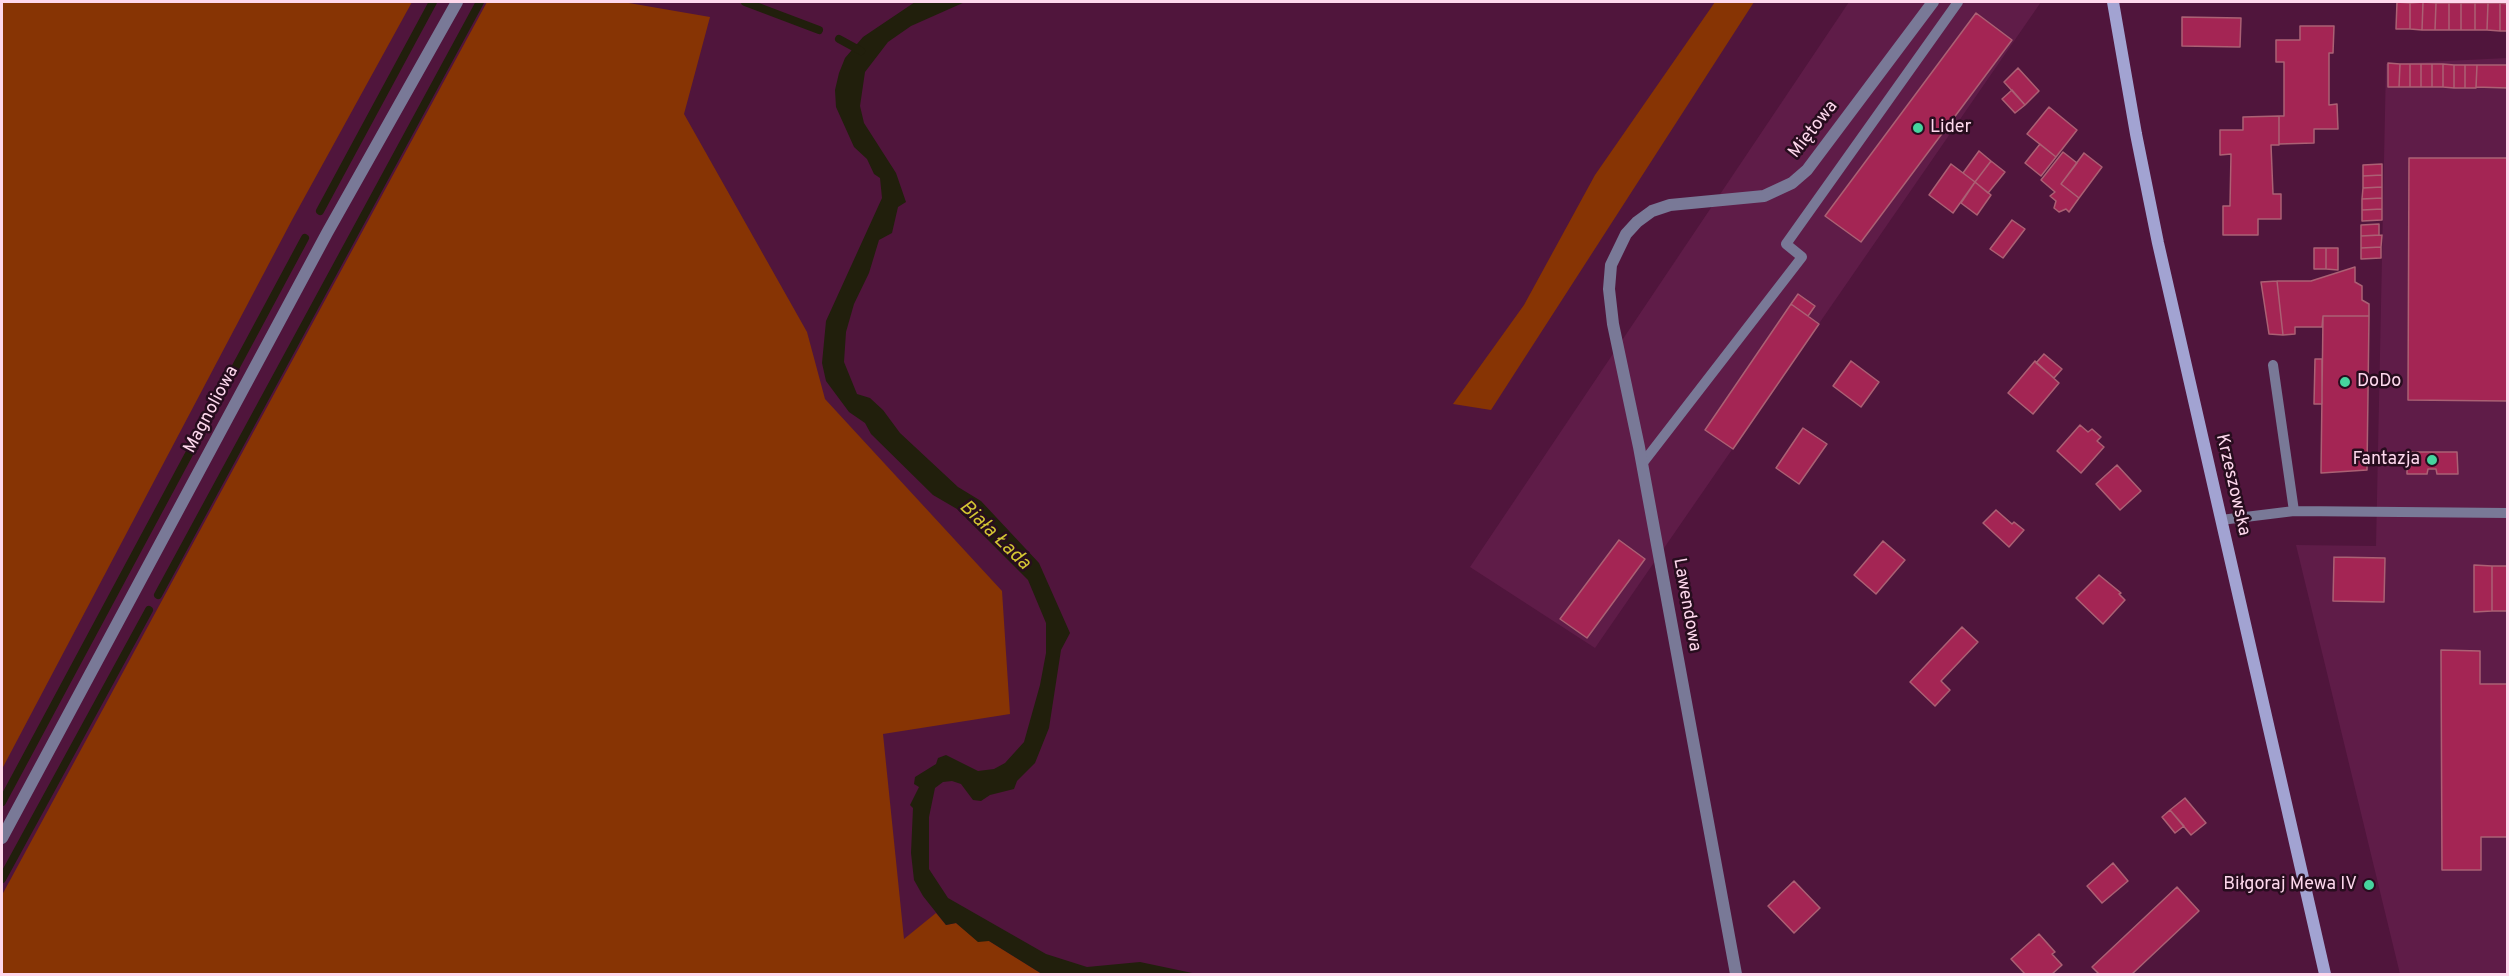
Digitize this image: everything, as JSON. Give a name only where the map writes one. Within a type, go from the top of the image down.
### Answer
[{"type":"main road","name":"Krzeszowska","points":[[2114,2],[2149,200],[2325,975]]},
{"type":"street","name":"Magnoliowa","points":[[2,838],[327,233],[457,2]]},
{"type":"street","name":"Miętowa","points":[[1619,243],[1637,222],[1662,207],[1764,196],[1792,183],[1807,170],[1933,2]]},
{"type":"street","name":"Lawendowa","points":[[1619,243],[1611,265],[1608,289],[1736,975]]},
{"type":"lane","points":[[1642,464],[1802,257],[1786,244],[1958,2]]},
{"type":"lane","points":[[2273,365],[2294,511]]},
{"type":"lane","points":[[2221,520],[2294,511],[2508,513]]},
{"type":"shaded area","points":[[2,2],[412,2],[292,220],[2,769]]},
{"type":"shaded area","points":[[487,2],[623,2],[710,17],[684,114],[807,332],[825,399],[1002,591],[1010,714],[883,734],[904,939],[936,913],[946,925],[956,923],[978,941],[989,941],[1042,974],[2,974],[2,895]]},
{"type":"shaded area","points":[[1715,2],[1754,2],[1491,410],[1453,404],[1524,305],[1595,175]]},
{"type":"shaded area","points":[[1849,2],[2041,2],[1595,648],[1470,567]]},
{"type":"shaded area","points":[[2507,58],[2507,974],[2400,974],[2296,545],[2376,546],[2386,64]]},
{"type":"water","name":"Biała Łada","points":[[915,2],[965,2],[911,26],[888,42],[865,72],[860,106],[864,123],[896,173],[906,202],[898,207],[892,233],[879,240],[869,273],[854,304],[846,332],[844,362],[857,394],[870,398],[883,410],[900,433],[958,487],[981,501],[1039,563],[1070,633],[1061,650],[1049,728],[1035,763],[1017,781],[1014,789],[990,795],[981,801],[973,800],[961,784],[952,781],[943,782],[935,788],[929,817],[929,869],[948,898],[1046,954],[1087,967],[1140,962],[1197,974],[1042,974],[989,941],[978,942],[956,923],[946,925],[923,896],[914,880],[911,853],[913,808],[910,805],[919,787],[914,784],[915,777],[936,764],[938,758],[946,755],[978,771],[994,769],[1005,763],[1024,742],[1040,685],[1046,653],[1046,623],[1028,580],[957,509],[933,495],[871,434],[865,423],[849,412],[826,381],[822,363],[826,321],[882,198],[880,178],[874,174],[867,159],[854,147],[836,107],[835,90],[839,73],[845,58],[863,37]]},
{"type":"building","points":[[2397,2],[2410,3],[2410,29],[2396,29]]},
{"type":"building","points":[[2423,2],[2422,30],[2410,29],[2410,3]]},
{"type":"building","points":[[2423,2],[2436,3],[2435,30],[2422,30]]},
{"type":"building","points":[[2436,3],[2449,3],[2449,30],[2435,30]]},
{"type":"building","points":[[2449,3],[2461,3],[2461,30],[2449,30]]},
{"type":"building","points":[[2461,3],[2475,3],[2475,30],[2461,30]]},
{"type":"building","points":[[2475,3],[2488,3],[2487,30],[2475,30]]},
{"type":"building","points":[[2488,3],[2500,3],[2500,31],[2487,30]]},
{"type":"building","points":[[2500,3],[2508,4],[2508,31],[2500,31]]},
{"type":"building","name":"Lider","points":[[1976,13],[2012,40],[1861,242],[1825,216]]},
{"type":"building","points":[[2182,17],[2241,18],[2240,47],[2182,46]]},
{"type":"building","points":[[2300,26],[2334,26],[2333,53],[2329,53],[2329,105],[2337,104],[2338,129],[2314,129],[2314,143],[2279,144],[2279,116],[2284,116],[2284,62],[2276,62],[2276,40],[2300,40]]},
{"type":"building","points":[[2388,63],[2400,64],[2399,87],[2388,87]]},
{"type":"building","points":[[2400,64],[2410,64],[2410,87],[2399,87]]},
{"type":"building","points":[[2410,64],[2421,64],[2421,87],[2410,87]]},
{"type":"building","points":[[2421,64],[2432,64],[2432,87],[2421,87]]},
{"type":"building","points":[[2432,64],[2443,64],[2443,87],[2432,87]]},
{"type":"building","points":[[2443,64],[2454,65],[2454,88],[2443,87]]},
{"type":"building","points":[[2454,65],[2465,65],[2465,88],[2454,88]]},
{"type":"building","points":[[2465,65],[2477,65],[2476,88],[2465,88]]},
{"type":"building","points":[[2477,65],[2508,65],[2508,88],[2476,87]]},
{"type":"building","points":[[2018,68],[2039,91],[2025,105],[2004,82]]},
{"type":"building","points":[[2012,90],[2025,105],[2015,113],[2002,99]]},
{"type":"building","points":[[2049,107],[2077,130],[2056,157],[2027,134]]},
{"type":"building","points":[[2279,116],[2279,145],[2271,145],[2273,194],[2281,194],[2281,219],[2258,219],[2258,235],[2223,235],[2223,206],[2230,206],[2231,154],[2220,155],[2220,130],[2243,130],[2243,117]]},
{"type":"building","points":[[2040,144],[2056,157],[2041,176],[2025,163]]},
{"type":"building","points":[[1979,151],[1991,161],[1975,182],[1963,173]]},
{"type":"building","points":[[2063,152],[2077,163],[2061,184],[2079,198],[2069,212],[2066,209],[2059,212],[2054,208],[2056,201],[2050,196],[2055,192],[2041,180]]},
{"type":"building","points":[[2084,153],[2102,167],[2079,198],[2061,184]]},
{"type":"building","points":[[2409,158],[2508,158],[2508,401],[2408,400]]},
{"type":"building","points":[[1991,161],[2005,172],[1988,193],[1975,182]]},
{"type":"building","points":[[1951,164],[1975,182],[1953,213],[1929,195]]},
{"type":"building","points":[[2382,164],[2382,175],[2363,176],[2363,165]]},
{"type":"building","points":[[2382,175],[2382,187],[2363,188],[2363,176]]},
{"type":"building","points":[[1975,182],[1991,195],[1977,215],[1961,203]]},
{"type":"building","points":[[2382,187],[2382,198],[2362,199],[2363,188]]},
{"type":"building","points":[[2382,198],[2382,209],[2362,210],[2362,199]]},
{"type":"building","points":[[2382,209],[2382,220],[2362,221],[2362,210]]},
{"type":"building","points":[[2012,220],[2025,229],[2003,258],[1990,249]]},
{"type":"building","points":[[2379,224],[2379,235],[2361,236],[2361,225]]},
{"type":"building","points":[[2382,235],[2381,247],[2361,248],[2361,236]]},
{"type":"building","points":[[2381,247],[2381,258],[2361,259],[2361,248]]},
{"type":"building","points":[[2314,248],[2326,248],[2326,269],[2314,269]]},
{"type":"building","points":[[2326,248],[2338,248],[2338,270],[2326,269]]},
{"type":"building","points":[[2355,267],[2355,282],[2362,286],[2362,300],[2369,304],[2369,316],[2323,316],[2322,327],[2295,327],[2295,334],[2283,335],[2277,281],[2311,281]]},
{"type":"building","points":[[2277,281],[2283,335],[2269,334],[2261,282]]},
{"type":"building","points":[[1798,294],[1815,306],[1808,316],[1791,304]]},
{"type":"building","points":[[1791,304],[1819,324],[1733,449],[1705,430]]},
{"type":"building","name":"DoDo","points":[[2323,316],[2369,316],[2367,470],[2321,473]]},
{"type":"building","points":[[2044,354],[2062,369],[2054,378],[2036,363]]},
{"type":"building","points":[[2315,359],[2322,359],[2322,404],[2314,404]]},
{"type":"building","points":[[1851,361],[1879,382],[1861,407],[1833,386]]},
{"type":"building","points":[[2035,361],[2059,383],[2033,414],[2008,393]]},
{"type":"building","points":[[2080,425],[2088,432],[2092,429],[2101,437],[2097,441],[2104,447],[2081,473],[2057,451]]},
{"type":"building","points":[[1803,428],[1827,444],[1799,484],[1776,468]]},
{"type":"building","name":"Fantazja","points":[[2407,452],[2457,452],[2458,474],[2437,474],[2436,469],[2428,469],[2427,474],[2407,474]]},
{"type":"building","points":[[2117,465],[2141,491],[2120,510],[2096,484]]},
{"type":"building","points":[[1996,510],[2012,524],[2014,522],[2024,530],[2009,547],[1983,523]]},
{"type":"building","points":[[1619,540],[1645,559],[1587,638],[1560,619]]},
{"type":"building","points":[[1883,541],[1905,560],[1876,594],[1854,575]]},
{"type":"building","points":[[2334,557],[2385,558],[2384,602],[2333,601]]},
{"type":"building","points":[[2474,565],[2492,566],[2492,611],[2474,612]]},
{"type":"building","points":[[2492,566],[2508,566],[2508,611],[2492,611]]},
{"type":"building","points":[[2099,575],[2121,593],[2119,594],[2125,600],[2103,624],[2076,598]]},
{"type":"building","points":[[1962,627],[1978,642],[1941,681],[1950,690],[1935,706],[1910,682]]},
{"type":"building","points":[[2441,650],[2480,651],[2480,684],[2508,684],[2508,837],[2481,837],[2481,870],[2442,870]]},
{"type":"building","points":[[2185,798],[2206,823],[2191,835],[2170,810]]},
{"type":"building","points":[[2170,810],[2184,826],[2175,833],[2162,817]]},
{"type":"building","points":[[2113,863],[2128,881],[2102,903],[2087,886]]},
{"type":"building","points":[[1794,881],[1820,908],[1794,933],[1768,906]]},
{"type":"building","points":[[2177,887],[2199,911],[2132,974],[2099,974],[2092,967]]},
{"type":"building","points":[[2039,934],[2055,952],[2052,954],[2062,965],[2052,974],[2025,974],[2011,959]]},
{"type":"waterway","points":[[320,211],[433,2]]},
{"type":"waterway","points":[[158,595],[480,2]]},
{"type":"waterway","points":[[745,2],[819,30]]},
{"type":"waterway","points":[[839,39],[861,51]]},
{"type":"waterway","points":[[2,802],[305,238]]},
{"type":"waterway","points":[[2,879],[149,610]]},
{"type":"place","name":"Lider","points":[[1918,128]]},
{"type":"place","name":"DoDo","points":[[2345,382]]},
{"type":"place","name":"Fantazja","points":[[2432,460]]},
{"type":"place","name":"Biłgoraj Mewa IV","points":[[2369,885]]}]
